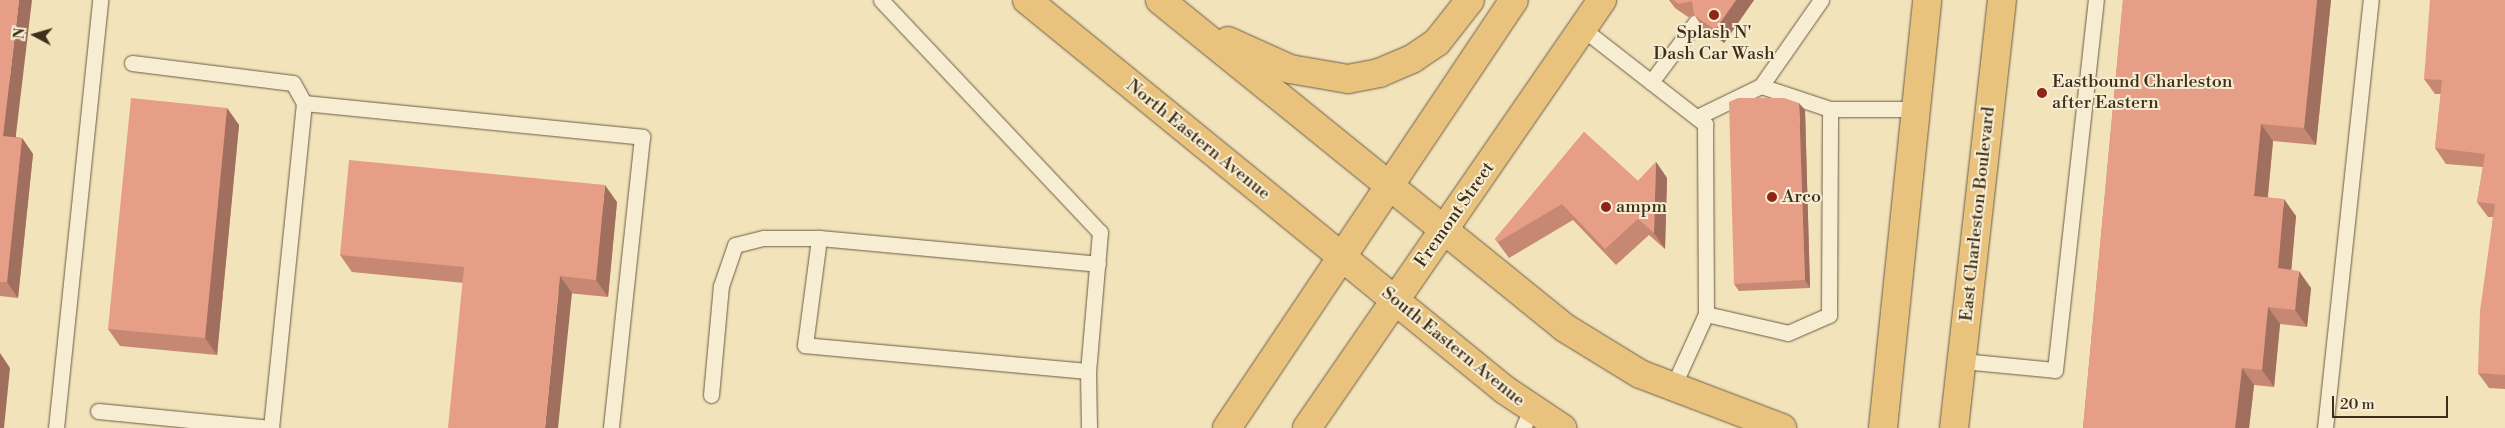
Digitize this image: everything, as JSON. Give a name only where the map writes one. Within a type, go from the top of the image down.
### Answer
[{"type":"main road","name":"North Eastern Avenue","points":[[1027,0],[1370,280]]},
{"type":"main road","points":[[1160,0],[1565,328],[1672,389],[1782,428]]},
{"type":"main road","points":[[1182,18],[1290,69],[1348,79],[1379,73],[1412,58],[1437,42],[1470,0]]},
{"type":"main road","points":[[1227,428],[1391,188],[1514,0]]},
{"type":"main road","name":"Fremont Street","points":[[1306,428],[1445,231],[1602,0]]},
{"type":"main road","points":[[1883,428],[1927,0]]},
{"type":"main road","name":"East Charleston Boulevard","points":[[1954,428],[2002,0]]},
{"type":"main road","name":"South Eastern Avenue","points":[[1370,280],[1527,418],[1562,428]]},
{"type":"lane","points":[[56,428],[100,0]]},
{"type":"lane","points":[[881,0],[1100,232],[1088,371],[1089,428]]},
{"type":"lane","points":[[1696,117],[1761,86],[1821,0]]},
{"type":"lane","points":[[1962,361],[2055,370],[2096,0]]},
{"type":"lane","points":[[2325,428],[2371,0]]},
{"type":"lane","points":[[1651,82],[1696,22]]},
{"type":"lane","points":[[1583,29],[1705,124],[1706,314],[1672,389]]},
{"type":"lane","points":[[98,411],[271,428],[304,103],[293,83],[132,63]]},
{"type":"lane","points":[[1761,86],[1830,109],[1915,109]]},
{"type":"lane","points":[[304,103],[642,137],[611,428]]},
{"type":"lane","points":[[1706,314],[1788,333],[1829,315],[1830,109]]},
{"type":"lane","points":[[711,395],[721,286],[735,245],[764,238],[819,238],[1098,264]]},
{"type":"lane","points":[[819,238],[805,345],[1088,371]]},
{"type":"building","points":[[0,0],[19,0],[3,136],[22,138],[7,282],[0,282]]},
{"type":"building","points":[[1673,0],[1736,0],[1715,30],[1694,15],[1692,1],[1679,4]]},
{"type":"building","points":[[2123,0],[2317,0],[2304,128],[2261,124],[2254,196],[2284,199],[2278,268],[2299,271],[2295,310],[2268,307],[2262,370],[2242,368],[2235,428],[2083,428]]},
{"type":"building","points":[[2430,0],[2505,0],[2505,375],[2478,373],[2480,311],[2495,204],[2477,202],[2485,154],[2435,148],[2442,80],[2424,79]]},
{"type":"building","points":[[131,98],[227,108],[205,338],[108,329]]},
{"type":"building","name":"Arco","points":[[1738,98],[1784,98],[1799,103],[1805,280],[1734,284],[1729,102]]},
{"type":"building","name":"ampm","points":[[1584,132],[1638,181],[1656,162],[1654,233],[1638,219],[1605,249],[1562,204],[1498,242],[1495,239]]},
{"type":"building","points":[[349,160],[605,185],[596,280],[560,276],[545,428],[448,428],[464,267],[340,255]]},
{"type":"place","name":"Splash N' Dash Car Wash","points":[[1714,15]]},
{"type":"place","name":"Eastbound Charleston after Eastern","points":[[2042,93]]},
{"type":"place","name":"Arco","points":[[1772,197]]},
{"type":"place","name":"ampm","points":[[1606,207]]}]
